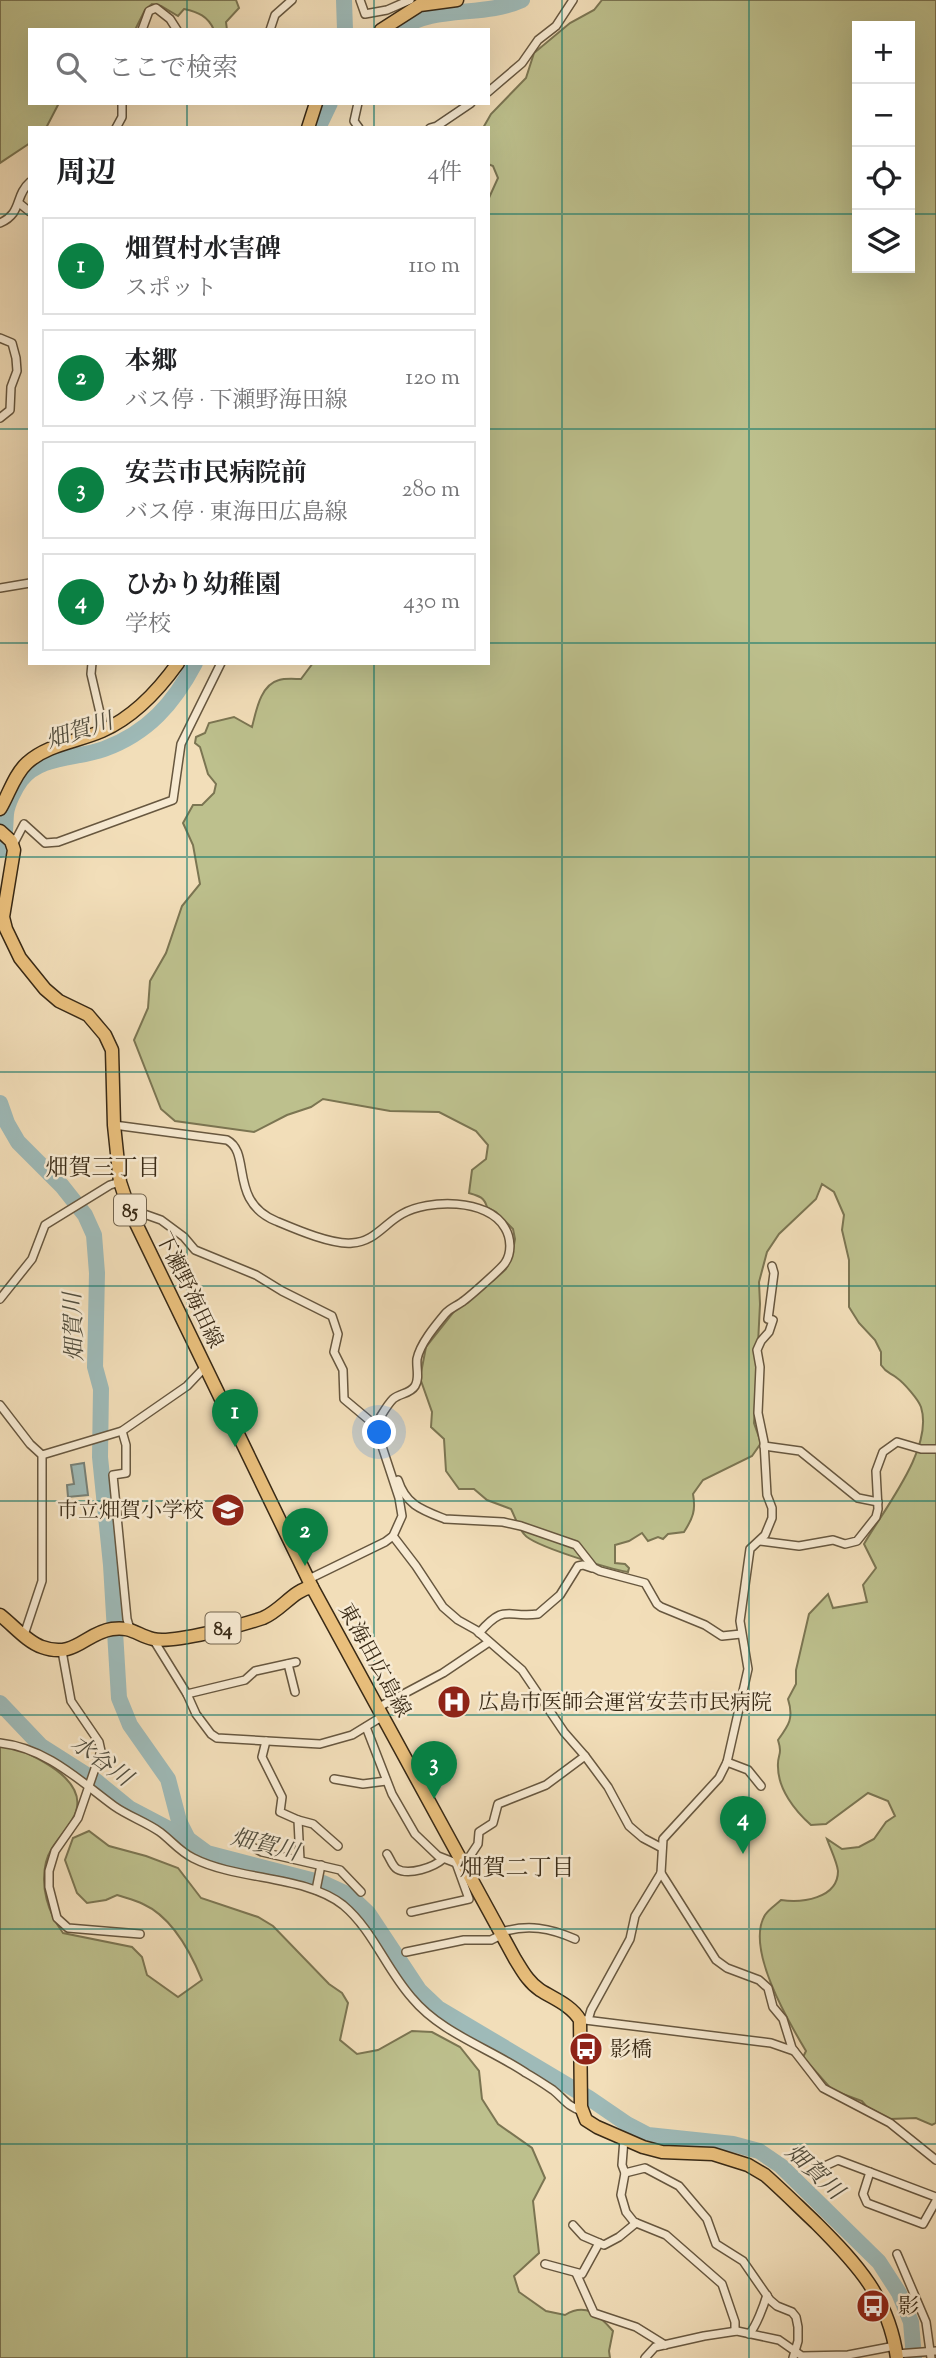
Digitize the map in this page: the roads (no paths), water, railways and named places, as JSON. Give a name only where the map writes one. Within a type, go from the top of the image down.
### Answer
[{"type":"main road","points":[[384,28],[420,5],[453,0]]},
{"type":"main road","points":[[309,126],[315,105]]},
{"type":"main road","points":[[2,807],[18,773],[35,756],[104,730],[131,714],[145,702],[176,665]]},
{"type":"main road","points":[[0,831],[12,843]]},
{"type":"main road","name":"下瀬野海田線","points":[[12,843],[13,860],[3,917],[6,929],[20,958],[45,989],[59,1001],[89,1015],[105,1035],[112,1050],[114,1125],[120,1182],[129,1209],[310,1583]]},
{"type":"main road","name":"84","points":[[62,1651],[81,1645],[109,1629],[128,1629],[152,1639],[179,1638],[250,1622],[276,1612],[310,1583]]},
{"type":"main road","name":"東海田広島線","points":[[310,1583],[524,1975],[537,1988],[584,2020]]},
{"type":"main road","points":[[0,1615],[43,1647],[62,1651]]},
{"type":"main road","points":[[584,2020],[582,2109],[586,2120],[624,2139],[662,2152],[728,2157],[765,2175],[856,2263],[884,2308],[899,2353]]},
{"type":"street","points":[[270,28],[272,19],[292,0]]},
{"type":"street","points":[[360,0],[365,14],[387,10],[410,0]]},
{"type":"street","points":[[490,90],[522,63],[538,40],[556,26],[573,0]]},
{"type":"street","points":[[143,28],[149,11],[156,8],[170,19],[176,28]]},
{"type":"street","points":[[117,126],[122,117],[122,105]]},
{"type":"street","points":[[358,105],[354,121],[358,126]]},
{"type":"street","points":[[437,126],[468,105]]},
{"type":"street","points":[[0,223],[10,217],[19,203],[22,189],[28,184]]},
{"type":"street","points":[[19,203],[28,210]]},
{"type":"street","points":[[0,338],[12,343],[17,371],[11,387],[10,410],[0,418]]},
{"type":"street","points":[[0,588],[28,583]]},
{"type":"street","points":[[92,665],[91,674],[104,730]]},
{"type":"street","points":[[12,843],[24,824],[37,839],[45,843],[58,842],[173,800],[181,744],[220,665]]},
{"type":"street","points":[[114,1125],[234,1143],[245,1191],[257,1209],[274,1220],[339,1242],[361,1242],[369,1239],[403,1213],[432,1205],[464,1204],[491,1214],[500,1222],[507,1232],[510,1253],[504,1265],[446,1313],[420,1350],[416,1385],[394,1399],[375,1425]]},
{"type":"street","points":[[0,1298],[32,1259],[45,1224],[110,1185],[120,1182]]},
{"type":"street","points":[[129,1209],[161,1220],[184,1237],[195,1250],[256,1275],[332,1316],[338,1334],[334,1352],[343,1370],[344,1399],[375,1425],[388,1460],[402,1513],[393,1536],[374,1549],[334,1565],[310,1583]]},
{"type":"street","points":[[772,1266],[774,1273],[768,1319],[772,1320],[769,1332],[757,1350],[760,1367],[758,1413],[772,1518],[765,1535],[750,1549],[742,1595],[741,1634],[748,1669],[727,1762],[719,1778],[663,1839],[661,1873],[635,1916],[630,1939],[584,2020],[771,2043],[795,2051]]},
{"type":"street","points":[[42,1455],[122,1431],[187,1386],[205,1367]]},
{"type":"street","points":[[0,1405],[30,1444],[42,1455],[42,1581],[24,1635]]},
{"type":"street","points":[[122,1431],[126,1445],[126,1473],[113,1475],[128,1629]]},
{"type":"street","points":[[760,1541],[799,1546],[833,1540],[852,1544],[857,1542],[876,1517],[876,1471],[883,1452],[890,1445],[899,1442],[921,1449],[936,1448]]},
{"type":"street","points":[[764,1446],[800,1451],[858,1498],[878,1502]]},
{"type":"street","points":[[388,1460],[411,1504],[445,1518],[510,1523],[576,1545],[594,1569]]},
{"type":"street","points":[[393,1536],[443,1607],[511,1658],[522,1670],[564,1732],[608,1787],[629,1826],[643,1838],[662,1848]]},
{"type":"street","points":[[479,1633],[488,1622],[505,1612],[538,1614],[560,1595],[578,1566],[583,1564],[610,1575],[645,1583],[657,1604],[705,1625],[716,1633],[731,1636],[741,1634]]},
{"type":"street","points":[[152,1639],[187,1694],[196,1714],[217,1738],[320,1744],[352,1735],[366,1727],[381,1711],[489,1643]]},
{"type":"street","points":[[62,1651],[71,1701],[99,1742],[101,1751],[78,1818],[55,1851],[49,1871],[49,1887],[57,1918],[68,1928],[140,1934]]},
{"type":"street","points":[[187,1694],[245,1680],[256,1671],[292,1663],[295,1692]]},
{"type":"street","points":[[366,1727],[386,1781],[415,1834],[443,1859],[461,1863]]},
{"type":"street","points":[[266,1741],[262,1757],[282,1797],[280,1812],[313,1824],[338,1846]]},
{"type":"street","points":[[0,1743],[21,1748],[64,1767],[90,1783],[114,1806],[158,1830],[178,1850],[193,1859],[221,1870],[316,1889],[333,1898],[360,1921],[402,1986],[427,2014],[523,2070],[555,2092],[570,2108],[582,2109]]},
{"type":"street","points":[[461,1863],[478,1844],[479,1832],[491,1826],[498,1804],[546,1785],[585,1756]]},
{"type":"street","points":[[727,1762],[748,1770],[761,1786]]},
{"type":"street","points":[[334,1779],[363,1784],[386,1781]]},
{"type":"street","points":[[298,1820],[300,1860]]},
{"type":"street","points":[[243,1842],[262,1852],[340,1870],[361,1892]]},
{"type":"street","points":[[387,1854],[394,1866],[405,1871],[430,1867],[443,1859]]},
{"type":"street","points":[[411,1912],[468,1899],[461,1863]]},
{"type":"street","points":[[316,1889],[320,1867]]},
{"type":"street","points":[[661,1873],[716,1960],[727,1968],[759,1980],[768,1988],[773,2007],[783,2019],[795,2051],[823,2088],[890,2123],[936,2160]]},
{"type":"street","points":[[407,1952],[471,1939],[492,1940],[514,1928],[545,1928],[575,1939]]},
{"type":"street","points":[[624,2139],[622,2165],[625,2173],[621,2199],[626,2212],[636,2223],[666,2235],[722,2284],[735,2322],[735,2331]]},
{"type":"street","points":[[816,2170],[838,2160],[870,2172],[936,2199],[923,2224],[867,2203],[863,2194],[870,2172]]},
{"type":"street","points":[[625,2173],[645,2168],[679,2186],[707,2219],[716,2244],[743,2261],[777,2306],[787,2309],[796,2317],[798,2336],[794,2355]]},
{"type":"street","points":[[573,2225],[583,2236],[604,2245],[636,2223]]},
{"type":"street","points":[[545,2264],[584,2273],[599,2243]]},
{"type":"street","points":[[645,2358],[655,2347],[735,2331],[779,2340],[794,2355],[802,2356],[931,2353],[923,2315],[897,2254]]},
{"type":"street","points":[[576,2273],[594,2313],[633,2326],[666,2346]]},
{"type":"street","points":[[749,2334],[757,2322],[758,2313],[767,2295]]},
{"type":"water","points":[[84,1463],[88,1495],[68,1497],[67,1485],[74,1484],[71,1465]]},
{"type":"waterway","points":[[344,0],[345,28]]},
{"type":"waterway","name":"畑賀川","points":[[402,28],[427,17],[491,9],[522,0]]},
{"type":"waterway","name":"畑賀川","points":[[319,126],[329,105]]},
{"type":"waterway","name":"畑賀川","points":[[0,850],[10,801],[19,783],[29,772],[48,762],[104,749],[134,734],[169,704],[194,665]]},
{"type":"waterway","name":"畑賀川","points":[[0,1103],[18,1142],[62,1186],[85,1215],[94,1235],[97,1273],[95,1367],[101,1389],[100,1457],[111,1565],[119,1698],[130,1725],[168,1779],[179,1821],[188,1839]]},
{"type":"waterway","name":"畑賀川","points":[[0,1703],[41,1746],[96,1781],[129,1808],[188,1839],[207,1853],[323,1883],[349,1895],[368,1913],[419,1990],[438,2008],[589,2098],[627,2124],[648,2135],[733,2144],[759,2151],[781,2166],[879,2262],[899,2293],[911,2322],[914,2358]]},
{"type":"place","name":"畑賀村水害碑","points":[[235,1447]]},
{"type":"place","name":"市立畑賀小学校","points":[[228,1510]]},
{"type":"place","name":"本郷","points":[[305,1566]]},
{"type":"place","name":"広島市医師会運営安芸市民病院","points":[[454,1702]]},
{"type":"place","name":"安芸市民病院前","points":[[434,1799]]},
{"type":"place","name":"ひかり幼稚園","points":[[743,1854]]},
{"type":"place","name":"影橋","points":[[586,2049]]},
{"type":"place","name":"影","points":[[873,2306]]},
{"type":"district","name":"畑賀三丁目","points":[[103,1167]]},
{"type":"district","name":"畑賀二丁目","points":[[517,1867]]},
{"type":"water label","name":"水谷川","points":[[102,1760]]}]
